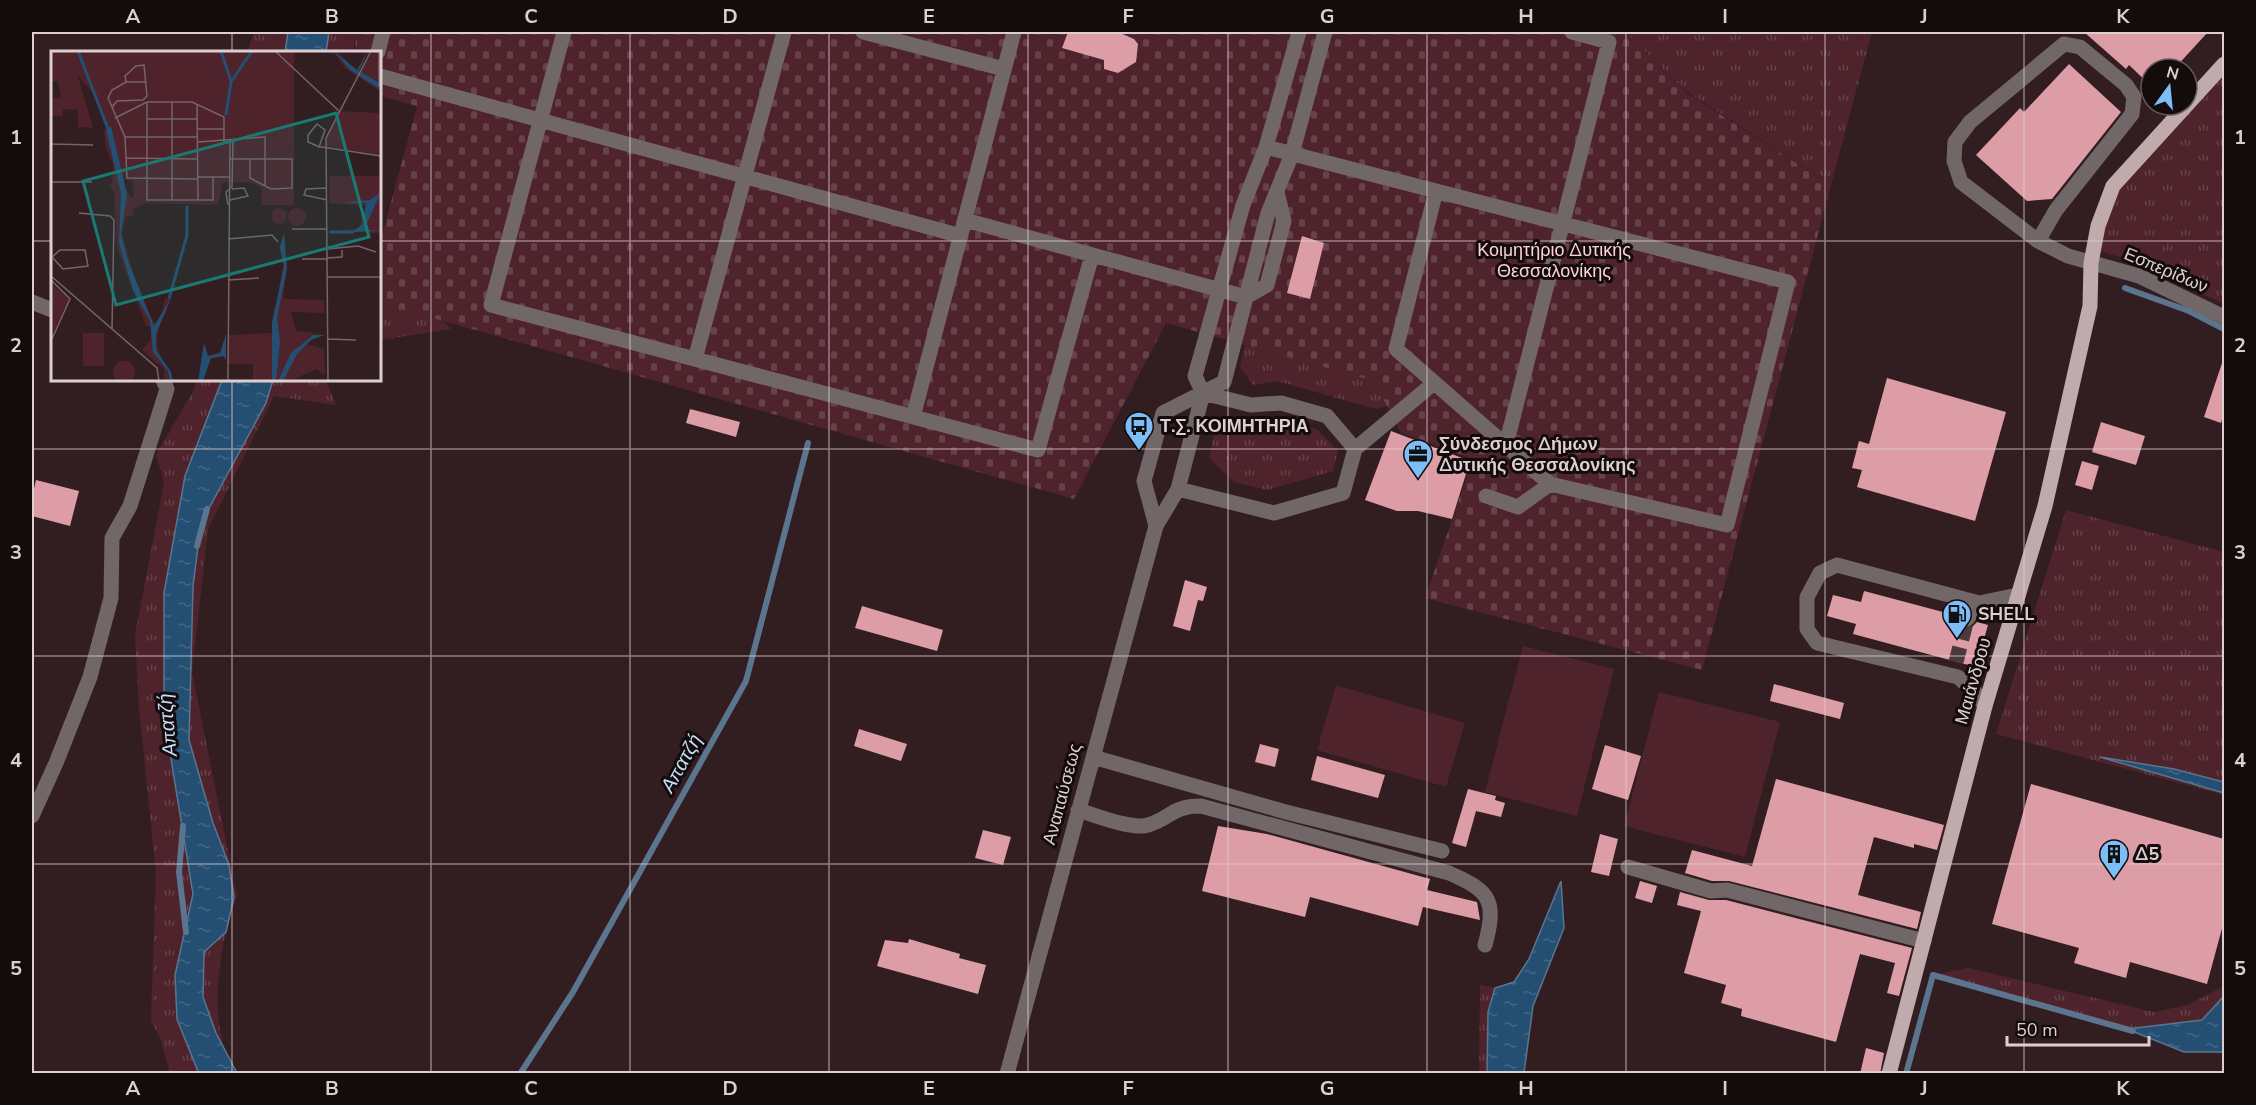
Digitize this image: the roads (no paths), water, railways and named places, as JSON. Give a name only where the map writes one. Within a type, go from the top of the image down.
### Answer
[{"type":"main road","name":"Μαιάνδρου","points":[[1889,1074],[1985,706],[2045,506],[2090,306],[2091,263],[2098,226],[2113,186],[2224,64]]},
{"type":"street","points":[[378,51],[383,32]]},
{"type":"street","points":[[564,32],[490,305],[1038,450],[1092,255]]},
{"type":"street","points":[[695,359],[784,32]]},
{"type":"street","points":[[863,32],[1004,69]]},
{"type":"street","points":[[913,417],[1014,32]]},
{"type":"street","points":[[1156,526],[1178,489],[1203,393],[1195,375],[1243,205],[1266,147],[1299,32]]},
{"type":"street","points":[[965,220],[1246,297],[1268,285],[1284,221],[1276,192],[1292,154],[1325,32]]},
{"type":"street","points":[[1506,445],[1609,42],[1572,32]]},
{"type":"street","name":"Εσπερίδων","points":[[2038,240],[2056,210],[2132,114],[2134,97],[2126,85],[2080,47],[2072,44],[2064,44],[1970,122],[1956,142],[1954,161],[1961,182],[2038,240],[2091,263],[2139,276],[2224,316]]},
{"type":"street","points":[[381,76],[961,236]]},
{"type":"street","points":[[1266,147],[1788,282],[1727,525],[1550,484],[1396,349],[1436,191]]},
{"type":"street","points":[[1156,526],[1144,481],[1163,413],[1224,382],[1246,297]]},
{"type":"street","points":[[32,302],[51,310]]},
{"type":"street","points":[[32,816],[90,677],[111,598],[112,538],[130,506],[143,468],[167,389],[163,381]]},
{"type":"street","points":[[1178,489],[1274,513],[1343,493],[1355,449],[1434,382]]},
{"type":"street","points":[[1203,393],[1251,405],[1281,403],[1327,416],[1355,449]]},
{"type":"street","points":[[1486,496],[1518,507],[1550,484]]},
{"type":"street","name":"Αναπαύσεως","points":[[1008,1074],[1156,526]]},
{"type":"street","points":[[1985,706],[1957,670],[1817,643],[1807,629],[1807,597],[1820,573],[1837,565],[1980,603],[2018,595]]},
{"type":"street","points":[[1967,619],[1980,603]]},
{"type":"street","points":[[1093,757],[1286,812],[1442,851]]},
{"type":"street","points":[[1078,810],[1134,825],[1148,825],[1174,810],[1186,806],[1201,806],[1449,873],[1480,890],[1490,902],[1491,916],[1485,945]]},
{"type":"street","points":[[1628,867],[1711,891],[1727,890],[1924,941]]},
{"type":"water","points":[[288,32],[329,32],[326,51],[285,51]]},
{"type":"water","points":[[222,381],[273,381],[266,403],[201,523],[193,586],[189,740],[213,823],[229,865],[234,897],[226,932],[204,952],[203,997],[216,1033],[237,1073],[199,1074],[177,1019],[175,975],[193,894],[164,716],[164,593],[185,476]]},
{"type":"water","points":[[2100,757],[2174,769],[2224,782],[2224,793]]},
{"type":"water","points":[[1561,881],[1564,928],[1533,1006],[1524,1073],[1487,1073],[1488,1012],[1495,988],[1514,982],[1529,959]]},
{"type":"water","points":[[2224,996],[2224,1052],[2184,1052],[2127,1029],[2202,1020]]},
{"type":"waterway","points":[[2125,288],[2189,311],[2224,329]]},
{"type":"waterway","name":"Απατζή","points":[[520,1074],[573,992],[746,681],[808,443]]},
{"type":"waterway","name":"Απατζή","points":[[197,546],[207,509]]},
{"type":"waterway","name":"Απατζή","points":[[183,826],[179,872],[186,932]]},
{"type":"waterway","points":[[1906,1074],[1933,975],[2133,1031]]},
{"type":"tunnel","points":[[1956,662],[1967,619]]},
{"type":"place","name":"Τ.Σ. ΚΟΙΜΗΤΗΡΙΑ","points":[[1139,452]]},
{"type":"place","name":"Σύνδεσμος Δήμων Δυτικής Θεσσαλονίκης","points":[[1418,480]]},
{"type":"place","name":"SHELL","points":[[1957,640]]},
{"type":"place","name":"Δ5","points":[[2114,880]]},
{"type":"park label","name":"Κοιμητήριο Δυτικής Θεσσαλονίκης","points":[[1554,260]]}]
